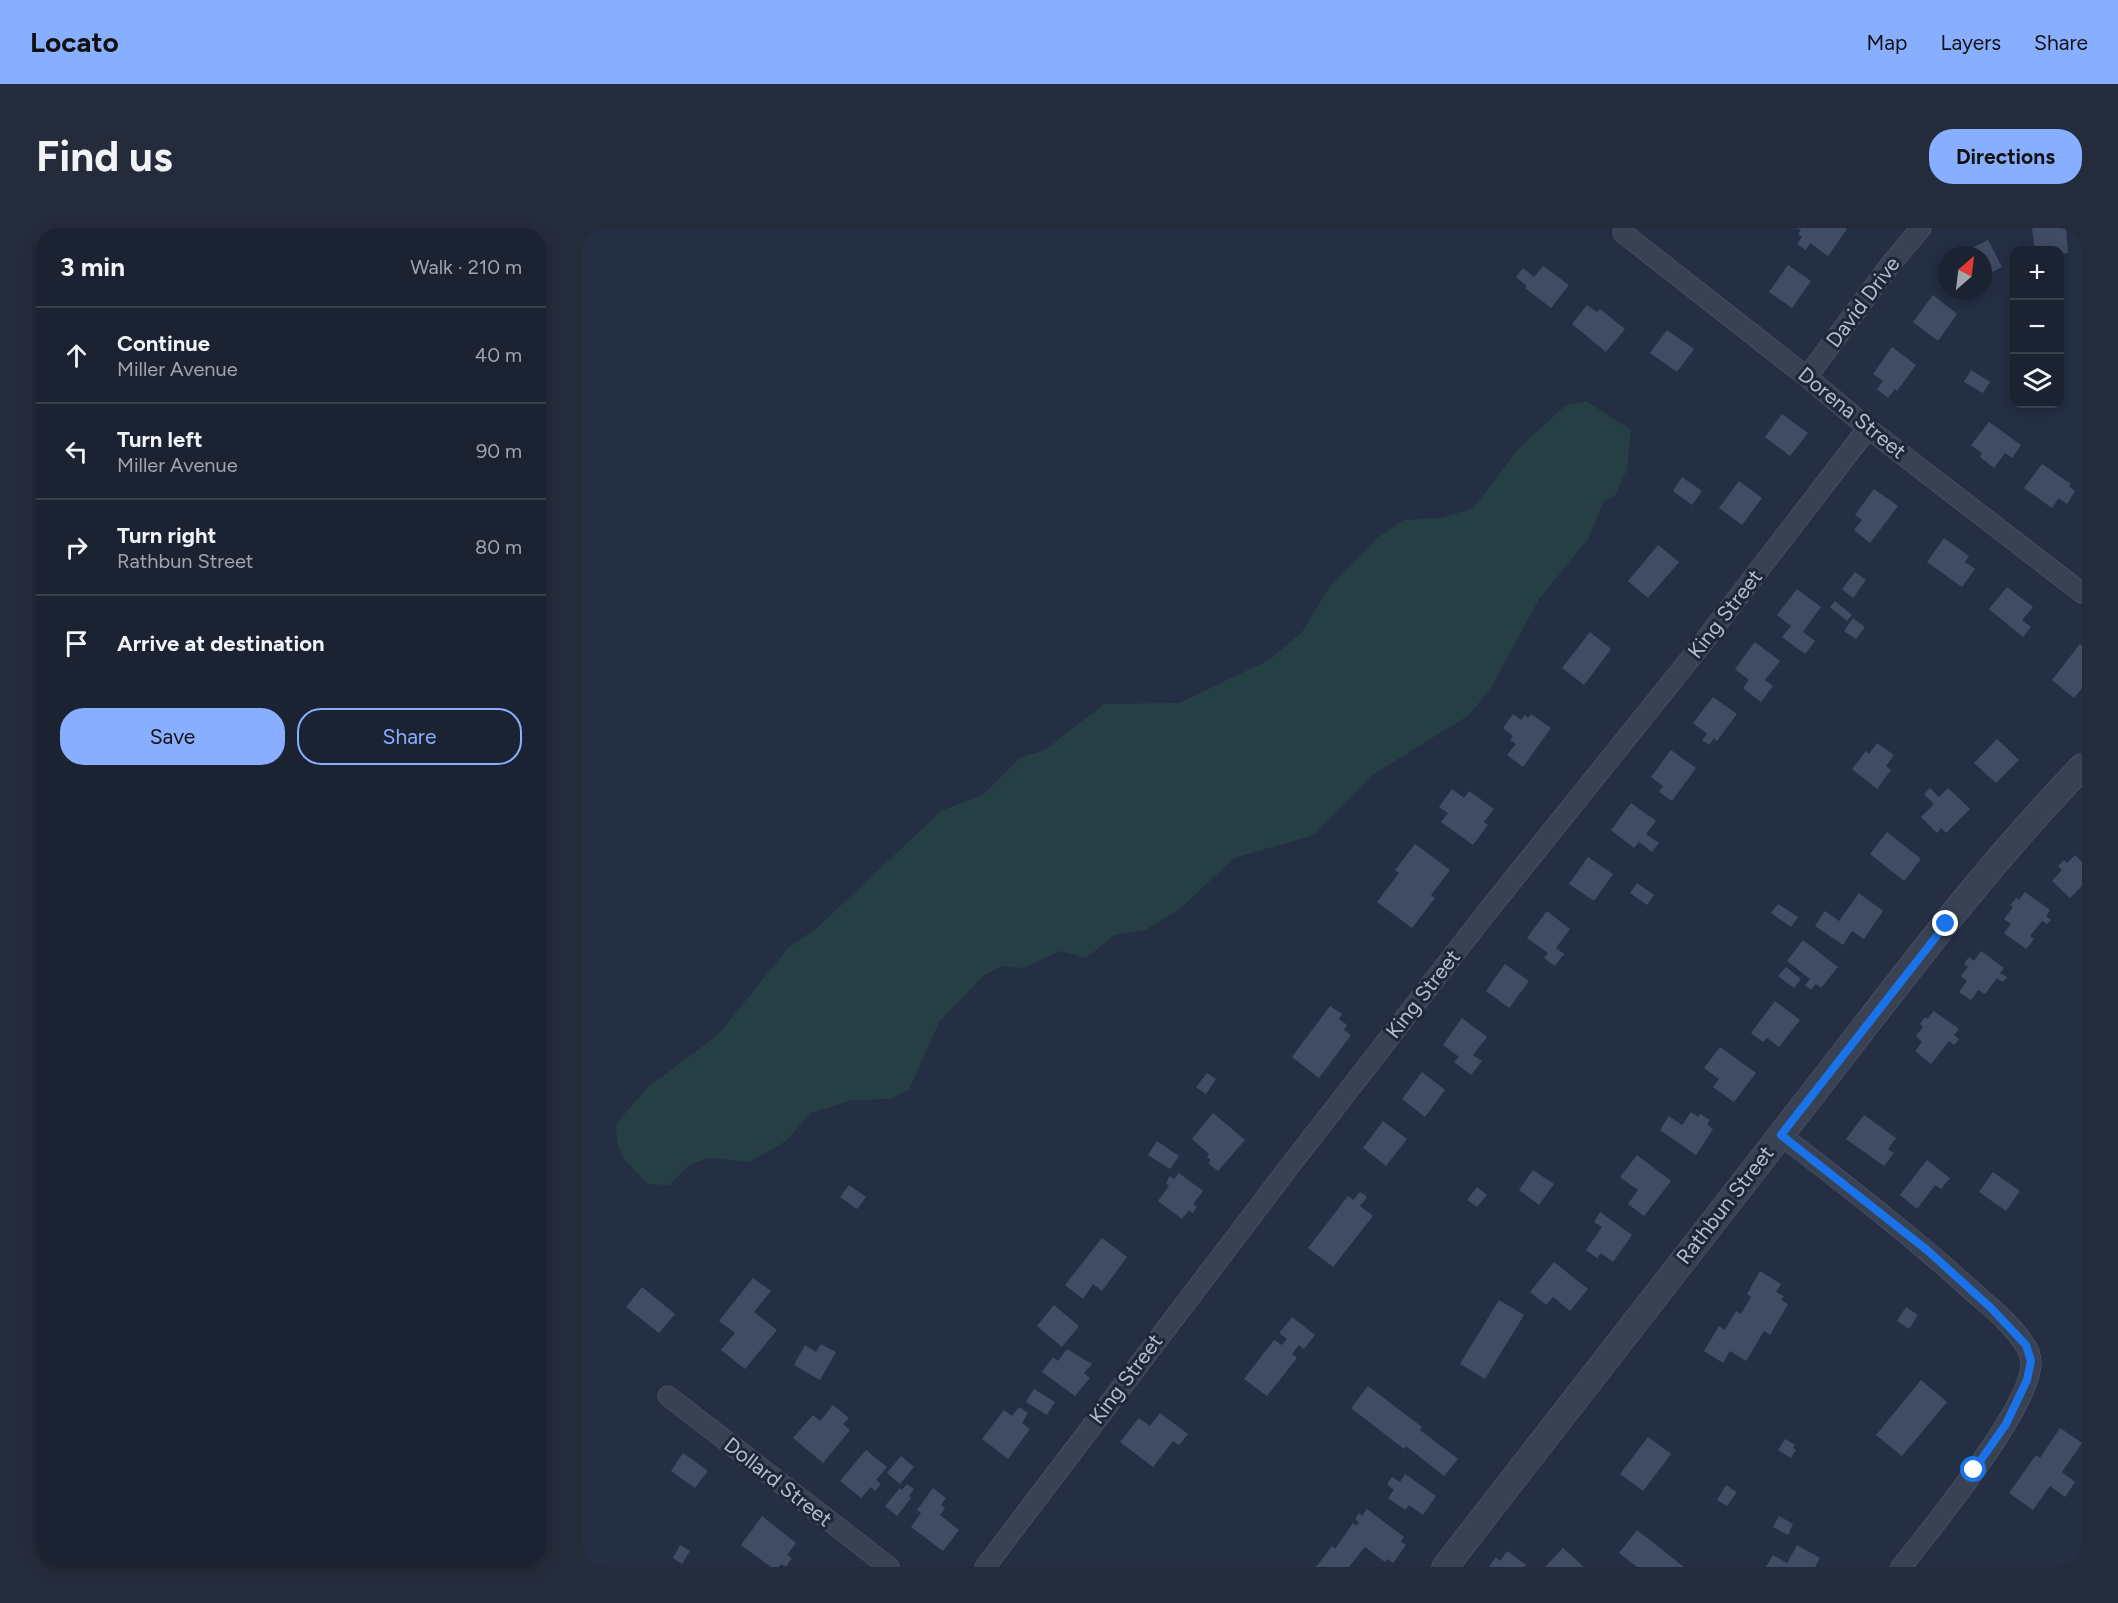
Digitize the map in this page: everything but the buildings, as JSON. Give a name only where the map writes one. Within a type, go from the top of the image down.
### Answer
[{"type":"street","name":"David Drive","points":[[1807,377],[1890,265],[1922,228]]},
{"type":"street","name":"Dorena Street","points":[[1623,233],[1807,377],[1868,428],[2082,592]]},
{"type":"street","name":"King Street","points":[[985,1567],[1289,1167],[1480,921],[1702,644],[1868,428]]},
{"type":"street","name":"Rathbun Street","points":[[1445,1567],[1662,1285],[1946,924],[2055,795],[2082,767]]},
{"type":"street","points":[[1781,1135],[1943,1264],[2011,1328],[2026,1345],[2031,1361],[2027,1380],[2006,1424],[1901,1567]]},
{"type":"street","name":"Dollard Street","points":[[668,1396],[889,1567]]},
{"type":"green space","points":[[1586,401],[1631,430],[1627,469],[1615,496],[1604,501],[1588,539],[1539,599],[1491,688],[1469,715],[1371,776],[1314,835],[1234,858],[1180,909],[1145,930],[1115,935],[1086,958],[1060,951],[1024,968],[1002,966],[983,976],[939,1022],[909,1090],[890,1099],[853,1100],[811,1113],[786,1141],[750,1162],[709,1158],[690,1164],[669,1185],[648,1184],[623,1158],[617,1141],[616,1126],[647,1088],[718,1035],[788,948],[818,927],[941,811],[984,794],[1021,757],[1045,750],[1104,704],[1179,703],[1269,660],[1302,632],[1329,588],[1377,538],[1404,520],[1442,518],[1473,508],[1520,447],[1566,405]]},
{"type":"route","points":[[1946,924],[1781,1135],[1927,1250],[1991,1308],[2026,1345],[2031,1361],[2027,1380],[2006,1424],[1974,1470]]}]
